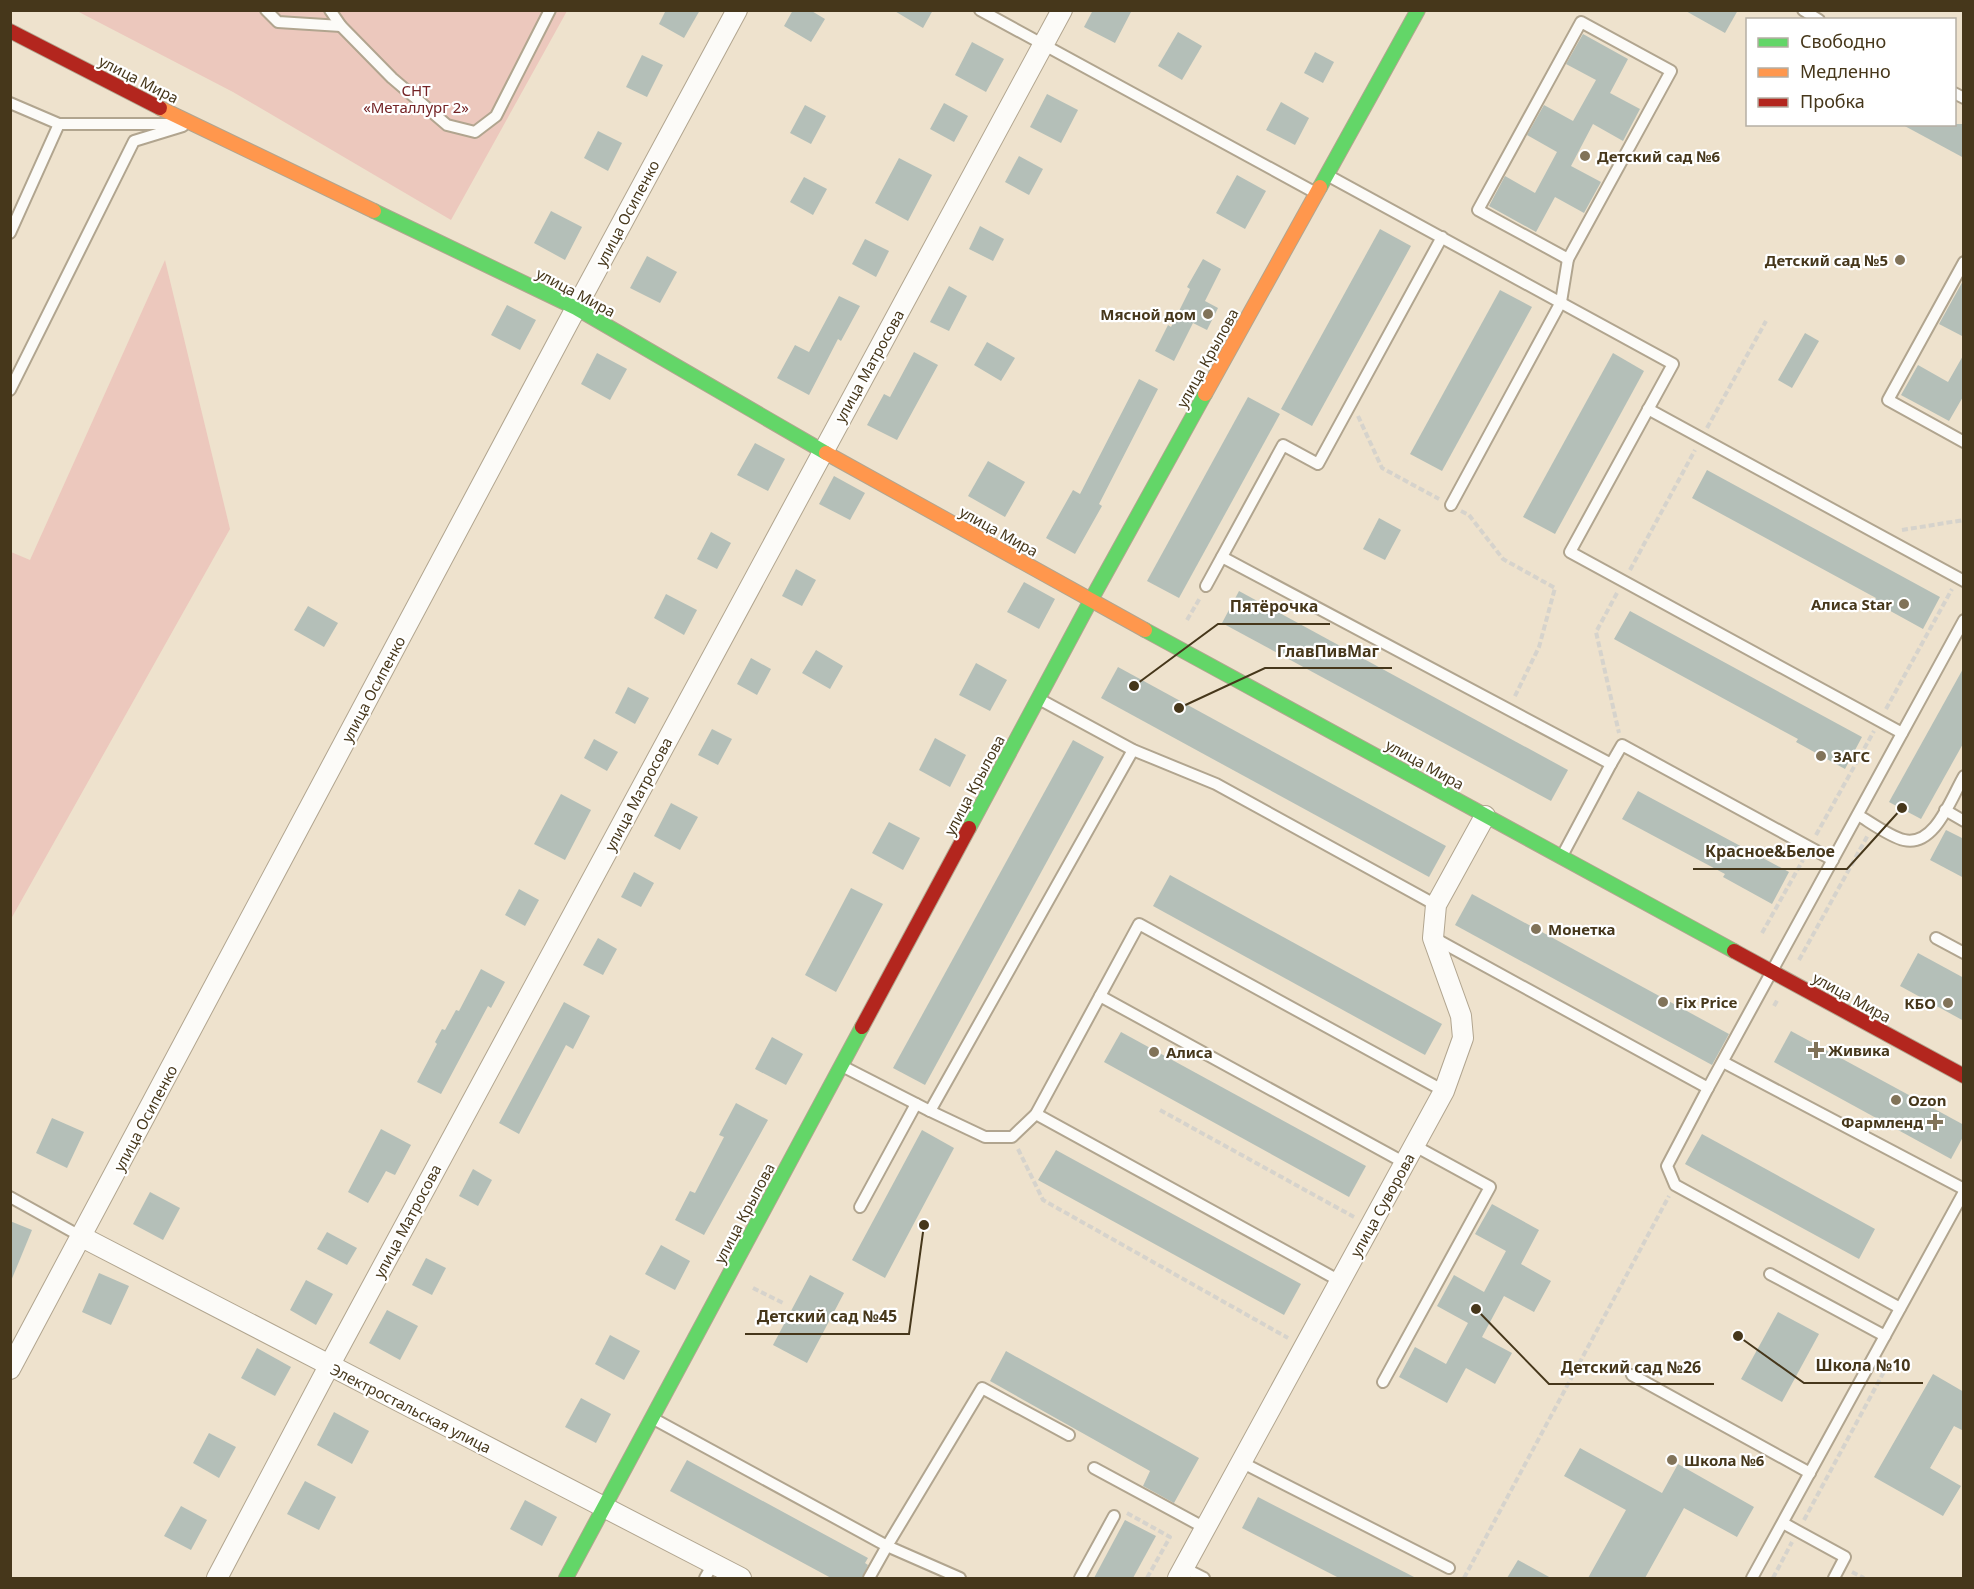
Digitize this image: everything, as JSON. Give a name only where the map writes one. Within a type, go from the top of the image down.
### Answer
[{"type":"street","name":"улица Осипенко","points":[[10,1369],[737,10]]},
{"type":"street","name":"улица Матросова","points":[[217,1578],[329,1366],[1062,10]]},
{"type":"street","name":"улица Крылова","points":[[566,1578],[1091,600],[1418,10]]},
{"type":"street","name":"улица Мира","points":[[10,31],[190,123],[576,308],[823,451],[1091,600],[1964,1077]]},
{"type":"street","name":"улица Суворова","points":[[1181,1573],[1444,1091],[1463,1038],[1461,1016],[1433,938],[1436,905],[1485,816]]},
{"type":"street","name":"Электростальская улица","points":[[82,1237],[604,1506],[709,1571],[741,1578]]},
{"type":"lane","points":[[266,10],[278,22],[341,26]]},
{"type":"lane","points":[[330,10],[341,26],[392,78],[447,125],[475,132],[496,116],[550,10]]},
{"type":"lane","points":[[980,10],[1317,194]]},
{"type":"lane","points":[[1803,10],[1816,18]]},
{"type":"lane","points":[[1451,505],[1561,303],[1568,259],[1671,71],[1581,22],[1478,210],[1568,259]]},
{"type":"lane","points":[[10,103],[59,124],[190,123]]},
{"type":"lane","points":[[10,390],[134,141],[190,123]]},
{"type":"lane","points":[[10,233],[59,124]]},
{"type":"lane","points":[[1327,175],[1673,364],[1570,552],[1902,733]]},
{"type":"lane","points":[[1206,586],[1283,445],[1318,464],[1442,237]]},
{"type":"lane","points":[[1964,262],[1888,400],[1964,442]]},
{"type":"lane","points":[[1648,409],[1961,579]]},
{"type":"lane","points":[[1222,557],[1611,764]]},
{"type":"lane","points":[[1900,1308],[1676,1185],[1667,1166],[1964,620]]},
{"type":"lane","points":[[1038,698],[1133,750],[1216,784],[1436,905]]},
{"type":"lane","points":[[1561,857],[1622,745],[1833,860]]},
{"type":"lane","points":[[930,1111],[1133,750]]},
{"type":"lane","points":[[1858,815],[1902,840],[1917,841],[1934,830],[1964,776]]},
{"type":"lane","points":[[1945,810],[1964,820]]},
{"type":"lane","points":[[842,1066],[985,1137],[1012,1137],[1036,1114],[1139,924],[1444,1091]]},
{"type":"lane","points":[[1433,938],[1708,1088]]},
{"type":"lane","points":[[1936,938],[1964,953]]},
{"type":"lane","points":[[1100,996],[1405,1163]]},
{"type":"lane","points":[[1723,1062],[1964,1191],[1752,1578]]},
{"type":"lane","points":[[860,1207],[916,1104]]},
{"type":"lane","points":[[1036,1114],[1340,1281]]},
{"type":"lane","points":[[1383,1382],[1490,1187],[1415,1146]]},
{"type":"lane","points":[[10,1197],[82,1237]]},
{"type":"lane","points":[[1770,1274],[1885,1336]]},
{"type":"lane","points":[[1632,1375],[1810,1473]]},
{"type":"lane","points":[[868,1578],[982,1388],[1069,1435]]},
{"type":"lane","points":[[652,1418],[887,1545],[960,1578]]},
{"type":"lane","points":[[1241,1462],[1449,1568]]},
{"type":"lane","points":[[1094,1468],[1205,1528]]},
{"type":"lane","points":[[1080,1578],[1114,1516]]},
{"type":"lane","points":[[1783,1523],[1845,1557],[1834,1578]]},
{"type":"lane","points":[[1181,1573],[1204,1578]]},
{"type":"path","points":[[1622,745],[1596,632],[1766,321]]},
{"type":"path","points":[[1352,402],[1382,468],[1469,515],[1503,559],[1555,588],[1539,647],[1509,709]]},
{"type":"path","points":[[1877,534],[1964,520]]},
{"type":"path","points":[[1762,933],[1879,721],[1961,579]]},
{"type":"path","points":[[1187,620],[1206,586]]},
{"type":"path","points":[[1774,1006],[1874,824]]},
{"type":"path","points":[[1160,1110],[1371,1226]]},
{"type":"path","points":[[1012,1137],[1042,1200],[1304,1348]]},
{"type":"path","points":[[1464,1578],[1676,1185]]},
{"type":"path","points":[[753,1288],[785,1304]]},
{"type":"path","points":[[1773,1578],[1889,1363]]},
{"type":"path","points":[[1114,1516],[1118,1509],[1170,1537],[1147,1578]]},
{"type":"green space","name":"СНТ «Металлург 2»","points":[[77,11],[567,11],[451,220],[233,92]]},
{"type":"green space","points":[[165,260],[230,529],[11,919],[11,552],[30,560]]},
{"type":"building","points":[[666,10],[700,10],[684,38],[659,24]]},
{"type":"building","points":[[793,10],[810,10],[825,19],[811,42],[784,26]]},
{"type":"building","points":[[893,10],[933,10],[923,28]]},
{"type":"building","points":[[1093,10],[1132,10],[1115,43],[1084,27]]},
{"type":"building","points":[[1684,10],[1738,10],[1725,33]]},
{"type":"building","points":[[1178,32],[1202,46],[1182,80],[1158,66]]},
{"type":"building","points":[[1583,34],[1628,59],[1610,93],[1640,109],[1623,141],[1593,124],[1571,166],[1601,182],[1584,213],[1555,197],[1536,232],[1489,206],[1505,176],[1535,193],[1557,152],[1527,135],[1544,105],[1573,121],[1596,80],[1566,64]]},
{"type":"building","points":[[972,42],[1004,59],[986,92],[955,75]]},
{"type":"building","points":[[1315,52],[1334,62],[1323,83],[1304,73]]},
{"type":"building","points":[[642,55],[663,65],[647,97],[626,87]]},
{"type":"building","points":[[1047,94],[1078,110],[1061,143],[1030,127]]},
{"type":"building","points":[[1281,102],[1309,118],[1295,145],[1266,130]]},
{"type":"building","points":[[944,103],[968,116],[954,142],[930,129]]},
{"type":"building","points":[[805,105],[826,116],[811,144],[790,133]]},
{"type":"building","points":[[1964,124],[1964,158],[1905,126]]},
{"type":"building","points":[[598,131],[622,143],[608,171],[584,158]]},
{"type":"building","points":[[1019,156],[1043,169],[1029,195],[1005,182]]},
{"type":"building","points":[[899,158],[932,175],[908,221],[875,203]]},
{"type":"building","points":[[1237,175],[1266,191],[1245,229],[1216,213]]},
{"type":"building","points":[[804,177],[827,189],[813,215],[790,202]]},
{"type":"building","points":[[551,211],[582,227],[565,260],[534,243]]},
{"type":"building","points":[[980,226],[1004,239],[993,261],[969,249]]},
{"type":"building","points":[[1380,229],[1411,246],[1312,426],[1281,409]]},
{"type":"building","points":[[865,239],[889,251],[876,277],[852,264]]},
{"type":"building","points":[[647,256],[677,272],[660,303],[630,288]]},
{"type":"building","points":[[1203,259],[1221,269],[1205,301],[1218,308],[1207,330],[1193,323],[1174,361],[1155,351],[1168,325],[1171,327],[1190,289],[1187,287]]},
{"type":"building","points":[[1964,279],[1964,337],[1939,324]]},
{"type":"building","points":[[949,286],[967,296],[949,331],[930,322]]},
{"type":"building","points":[[1500,290],[1532,307],[1442,471],[1410,454]]},
{"type":"building","points":[[839,296],[860,306],[841,341],[838,339],[809,395],[777,378],[795,345],[809,352]]},
{"type":"building","points":[[507,305],[536,320],[520,350],[491,335]]},
{"type":"building","points":[[1805,333],[1819,341],[1792,388],[1778,380]]},
{"type":"building","points":[[987,342],[1015,358],[1001,381],[974,365]]},
{"type":"building","points":[[914,352],[938,365],[897,440],[867,425],[884,394],[890,397]]},
{"type":"building","points":[[597,353],[627,369],[610,400],[581,384]]},
{"type":"building","points":[[1613,353],[1644,371],[1555,534],[1523,517]]},
{"type":"building","points":[[1964,354],[1964,395],[1949,421],[1901,395],[1918,365],[1948,382]]},
{"type":"building","points":[[1139,379],[1158,389],[1099,504],[1102,506],[1075,554],[1046,538],[1073,490],[1080,494]]},
{"type":"building","points":[[1248,397],[1280,414],[1179,598],[1147,581]]},
{"type":"building","points":[[755,443],[785,459],[768,491],[737,475]]},
{"type":"building","points":[[988,461],[1025,482],[1005,517],[968,496]]},
{"type":"building","points":[[1707,470],[1940,597],[1923,629],[1874,602],[1876,598],[1692,498]]},
{"type":"building","points":[[834,476],[865,493],[850,520],[819,504]]},
{"type":"building","points":[[1379,518],[1401,530],[1385,560],[1363,549]]},
{"type":"building","points":[[711,532],[731,543],[717,569],[697,559]]},
{"type":"building","points":[[796,569],[816,580],[802,606],[782,596]]},
{"type":"building","points":[[1024,582],[1055,599],[1039,629],[1007,612]]},
{"type":"building","points":[[1239,591],[1568,770],[1551,801],[1222,623]]},
{"type":"building","points":[[666,594],[697,610],[684,635],[654,618]]},
{"type":"building","points":[[308,606],[338,623],[324,647],[294,630]]},
{"type":"building","points":[[1630,611],[1862,737],[1845,769],[1796,742],[1798,739],[1614,639]]},
{"type":"building","points":[[816,650],[843,666],[830,689],[802,673]]},
{"type":"building","points":[[751,658],[771,669],[757,695],[737,684]]},
{"type":"building","points":[[976,663],[1007,680],[990,711],[959,695]]},
{"type":"building","points":[[1118,667],[1446,846],[1429,877],[1101,698]]},
{"type":"building","points":[[1964,667],[1964,742],[1921,819],[1889,802]]},
{"type":"building","points":[[628,687],[649,698],[635,724],[615,713]]},
{"type":"building","points":[[712,729],[732,739],[718,765],[698,755]]},
{"type":"building","points":[[935,738],[966,755],[950,787],[919,770]]},
{"type":"building","points":[[594,739],[618,752],[607,771],[584,758]]},
{"type":"building","points":[[1073,740],[1104,757],[925,1085],[893,1068]]},
{"type":"building","points":[[1638,791],[1789,872],[1772,904],[1723,877],[1725,874],[1622,819]]},
{"type":"building","points":[[561,794],[591,810],[565,860],[534,844]]},
{"type":"building","points":[[671,803],[698,817],[680,850],[654,836]]},
{"type":"building","points":[[889,822],[920,838],[903,870],[872,853]]},
{"type":"building","points":[[1946,830],[1964,839],[1964,878],[1930,860]]},
{"type":"building","points":[[634,872],[654,883],[641,907],[621,897]]},
{"type":"building","points":[[1170,875],[1442,1024],[1425,1055],[1153,906]]},
{"type":"building","points":[[851,888],[883,904],[836,992],[805,975]]},
{"type":"building","points":[[519,889],[539,900],[525,926],[505,915]]},
{"type":"building","points":[[1472,894],[1729,1034],[1712,1065],[1455,925]]},
{"type":"building","points":[[598,938],[617,949],[603,975],[583,965]]},
{"type":"building","name":"КБО","points":[[1918,953],[1964,978],[1964,1021],[1900,986]]},
{"type":"building","points":[[481,969],[505,982],[491,1008],[488,1006],[441,1094],[417,1082],[437,1044],[435,1042],[442,1029],[445,1030],[456,1010],[459,1011]]},
{"type":"building","points":[[564,1002],[590,1016],[573,1049],[566,1045],[519,1134],[499,1123]]},
{"type":"building","points":[[1791,1031],[1964,1125],[1964,1135],[1951,1159],[1774,1062]]},
{"type":"building","points":[[1121,1032],[1366,1166],[1349,1197],[1104,1062]]},
{"type":"building","points":[[772,1037],[803,1054],[786,1085],[755,1069]]},
{"type":"building","points":[[736,1103],[768,1120],[704,1235],[675,1220],[690,1191],[695,1193],[724,1137],[719,1135]]},
{"type":"building","points":[[52,1118],[84,1132],[67,1168],[36,1153]]},
{"type":"building","points":[[381,1129],[411,1145],[395,1175],[386,1171],[368,1203],[348,1192]]},
{"type":"building","points":[[922,1130],[954,1148],[885,1278],[852,1260]]},
{"type":"building","points":[[1702,1134],[1875,1229],[1859,1259],[1685,1164]]},
{"type":"building","points":[[1056,1150],[1301,1284],[1284,1315],[1038,1180]]},
{"type":"building","points":[[473,1169],[492,1180],[478,1206],[459,1196]]},
{"type":"building","points":[[150,1192],[180,1208],[163,1240],[133,1224]]},
{"type":"building","points":[[1492,1204],[1539,1230],[1521,1264],[1551,1281],[1534,1312],[1504,1296],[1482,1337],[1512,1353],[1495,1384],[1466,1368],[1447,1403],[1399,1377],[1415,1347],[1446,1364],[1468,1323],[1437,1306],[1454,1275],[1484,1292],[1506,1251],[1475,1234]]},
{"type":"building","points":[[10,1221],[32,1230],[11,1281],[10,1281]]},
{"type":"building","points":[[327,1232],[357,1248],[347,1265],[317,1249]]},
{"type":"building","points":[[661,1245],[690,1261],[675,1290],[645,1274]]},
{"type":"building","points":[[426,1258],[446,1268],[432,1295],[412,1285]]},
{"type":"building","points":[[99,1273],[129,1286],[111,1325],[82,1312]]},
{"type":"building","points":[[810,1275],[844,1293],[807,1363],[773,1345]]},
{"type":"building","points":[[306,1280],[333,1294],[316,1325],[290,1310]]},
{"type":"building","points":[[387,1310],[418,1326],[400,1360],[369,1343]]},
{"type":"building","points":[[1778,1312],[1819,1334],[1782,1402],[1741,1379]]},
{"type":"building","points":[[610,1335],[640,1351],[624,1380],[595,1364]]},
{"type":"building","points":[[257,1348],[291,1367],[275,1396],[241,1378]]},
{"type":"building","points":[[1006,1351],[1199,1458],[1174,1503],[1143,1486],[1150,1471],[990,1381]]},
{"type":"building","points":[[1933,1374],[1964,1392],[1964,1431],[1954,1426],[1930,1468],[1961,1486],[1943,1516],[1874,1477]]},
{"type":"building","points":[[581,1398],[611,1414],[596,1443],[565,1427]]},
{"type":"building","points":[[334,1412],[369,1431],[352,1464],[317,1445]]},
{"type":"building","points":[[209,1433],[236,1447],[219,1478],[193,1463]]},
{"type":"building","points":[[1580,1448],[1662,1493],[1678,1464],[1754,1507],[1737,1537],[1684,1508],[1645,1578],[1588,1578],[1626,1510],[1564,1476]]},
{"type":"building","points":[[687,1460],[868,1558],[865,1563],[868,1565],[862,1578],[831,1578],[670,1491]]},
{"type":"building","points":[[305,1481],[336,1497],[319,1530],[287,1514]]},
{"type":"building","points":[[1258,1497],[1416,1578],[1339,1578],[1242,1528]]},
{"type":"building","points":[[525,1500],[557,1517],[542,1546],[510,1529]]},
{"type":"building","points":[[181,1506],[207,1520],[191,1550],[164,1536]]},
{"type":"building","points":[[1125,1520],[1156,1536],[1133,1578],[1094,1578]]},
{"type":"building","points":[[1518,1560],[1551,1578],[1507,1578]]},
{"type":"traffic: fast","points":[[1320,187],[1418,10]]},
{"type":"traffic: fast","points":[[374,211],[576,308],[826,453]]},
{"type":"traffic: fast","points":[[969,828],[1205,394]]},
{"type":"traffic: fast","points":[[1145,630],[1734,951]]},
{"type":"traffic: fast","points":[[566,1578],[862,1027]]},
{"type":"traffic: slow","points":[[160,108],[374,211]]},
{"type":"traffic: slow","points":[[1205,394],[1320,187]]},
{"type":"traffic: slow","points":[[826,453],[1145,630]]},
{"type":"traffic: jam","points":[[10,31],[160,108]]},
{"type":"traffic: jam","points":[[862,1027],[969,828]]},
{"type":"traffic: jam","points":[[1734,951],[1964,1076]]},
{"type":"place","name":"Детский сад №6","points":[[1585,156]]},
{"type":"place","name":"Детский сад №5","points":[[1900,260]]},
{"type":"place","name":"Мясной дом","points":[[1208,314]]},
{"type":"place","name":"Алиса Star","points":[[1904,604]]},
{"type":"place","name":"Пятёрочка","points":[[1134,686]]},
{"type":"place","name":"ГлавПивМаг","points":[[1179,708]]},
{"type":"place","name":"ЗАГС","points":[[1821,756]]},
{"type":"place","name":"Красное&Белое","points":[[1902,808]]},
{"type":"place","name":"Монетка","points":[[1536,929]]},
{"type":"place","name":"Fix Price","points":[[1663,1002]]},
{"type":"place","name":"КБО","points":[[1948,1003]]},
{"type":"place","name":"Живика","points":[[1816,1050]]},
{"type":"place","name":"Алиса","points":[[1154,1052]]},
{"type":"place","name":"Ozon","points":[[1896,1100]]},
{"type":"place","name":"Фармленд","points":[[1935,1122]]},
{"type":"place","name":"Детский сад №45","points":[[924,1225]]},
{"type":"place","name":"Детский сад №26","points":[[1476,1309]]},
{"type":"place","name":"Школа №10","points":[[1738,1336]]},
{"type":"place","name":"Школа №6","points":[[1672,1460]]}]
